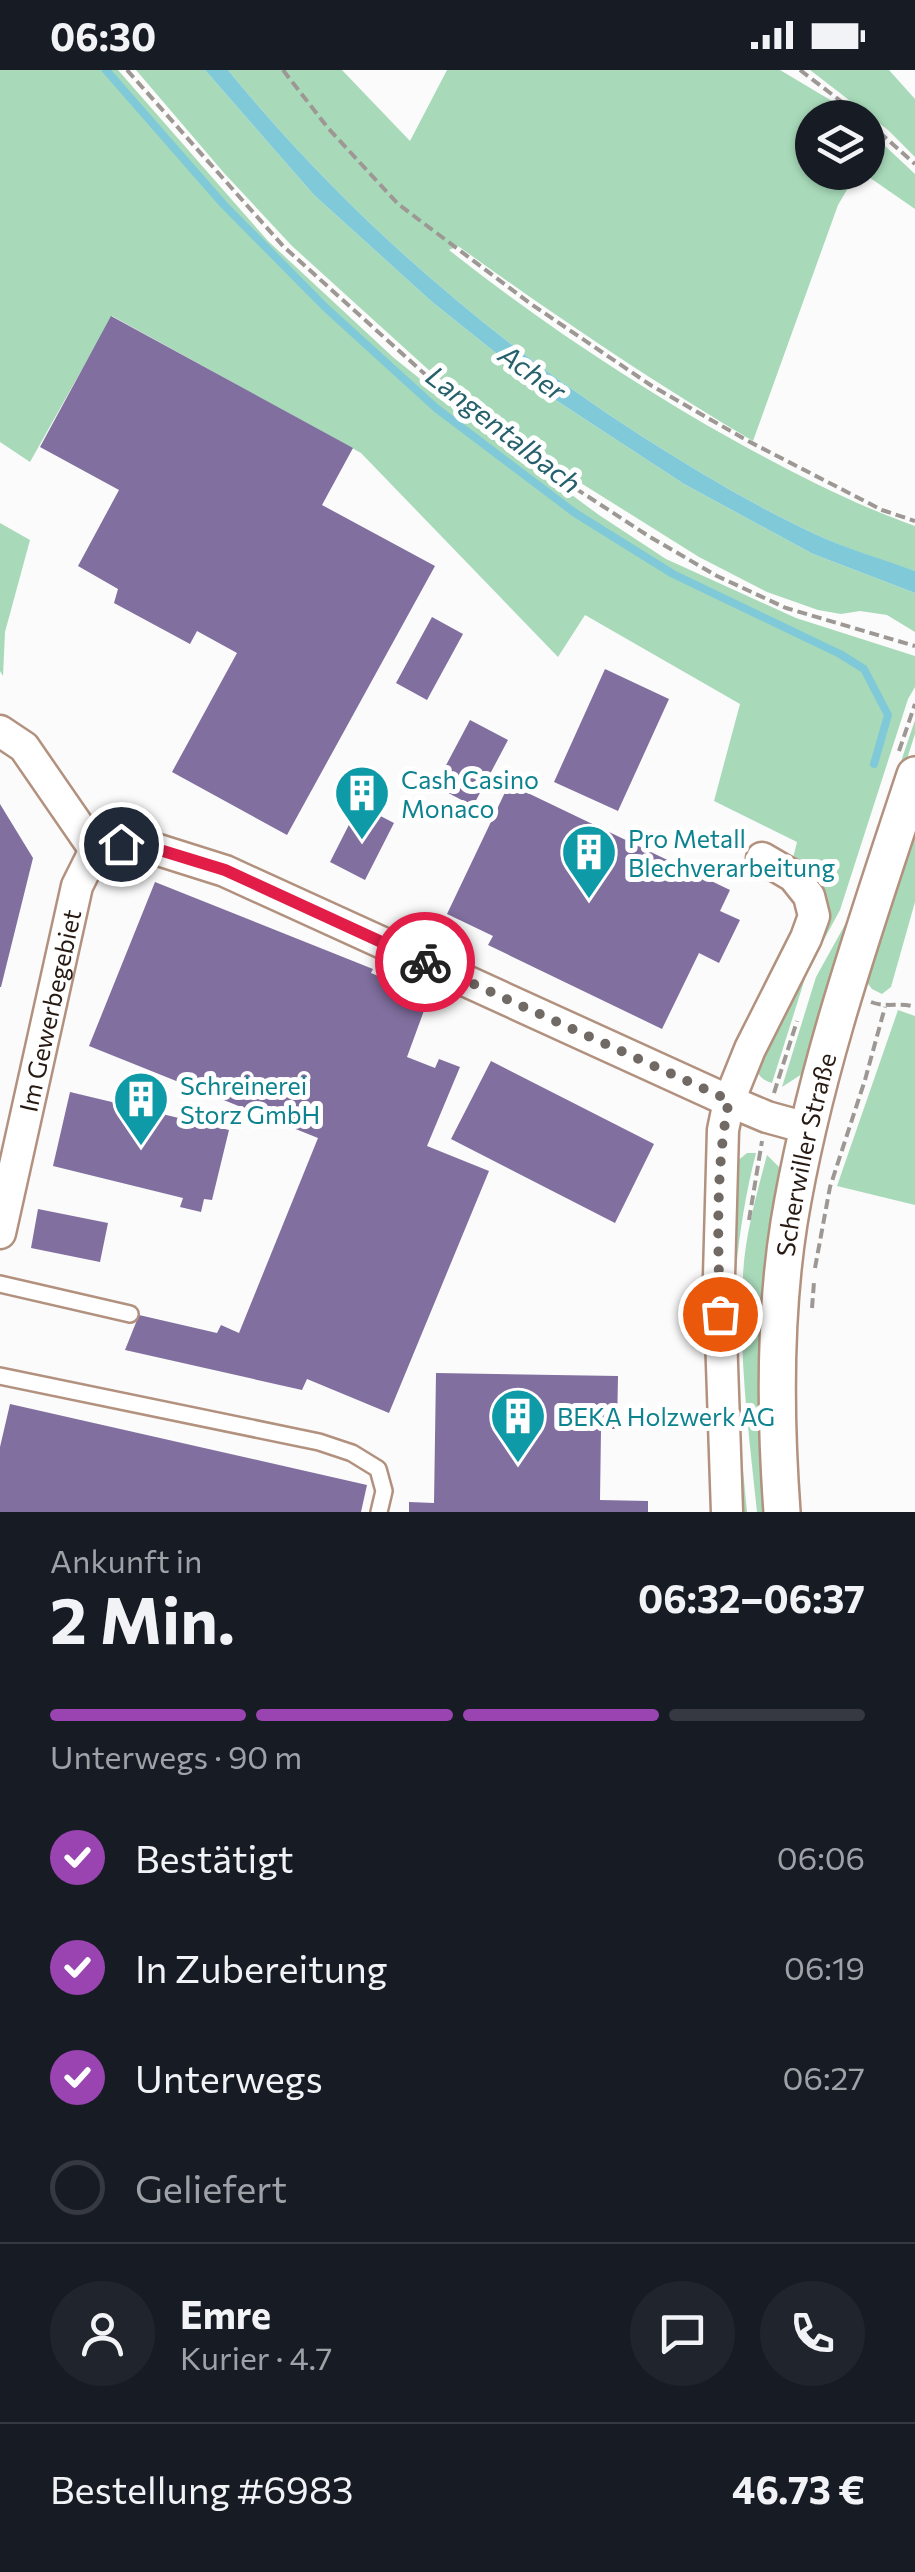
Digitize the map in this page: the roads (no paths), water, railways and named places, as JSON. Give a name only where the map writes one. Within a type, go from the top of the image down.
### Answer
[{"type":"street","points":[[0,731],[24,747],[95,850],[121,844],[150,847],[225,870],[729,1100],[807,1128]]},
{"type":"street","name":"Scherwiller Straße","points":[[782,1512],[776,1432],[781,1303],[789,1226],[807,1128],[866,922],[915,775]]},
{"type":"street","name":"Im Gewerbegebiet","points":[[0,1233],[4,1193],[77,886],[95,850]]},
{"type":"street","points":[[727,1512],[719,1276],[723,1130],[729,1100],[750,1049],[814,916],[809,896],[793,876],[762,858]]},
{"type":"lane","points":[[0,1284],[130,1314]]},
{"type":"lane","points":[[0,1376],[320,1442],[352,1453],[378,1469],[384,1491],[379,1512]]},
{"type":"water","name":"Acher","points":[[205,70],[228,70],[273,123],[370,223],[421,270],[529,357],[643,437],[749,500],[827,539],[915,571],[915,593],[813,554],[684,484],[551,397],[431,301],[314,195]]},
{"type":"waterway","name":"Langentalbach","points":[[106,70],[224,205],[326,308],[436,408],[575,513],[673,574],[864,669],[888,715],[874,764]]},
{"type":"place","name":"Cash Casino Monaco","points":[[362,842]]},
{"type":"place","name":"Pro Metall Blechverarbeitung","points":[[589,901]]},
{"type":"place","name":"Schreinerei Storz GmbH","points":[[141,1148]]},
{"type":"place","name":"BEKA Holzwerk AG","points":[[518,1465]]}]
